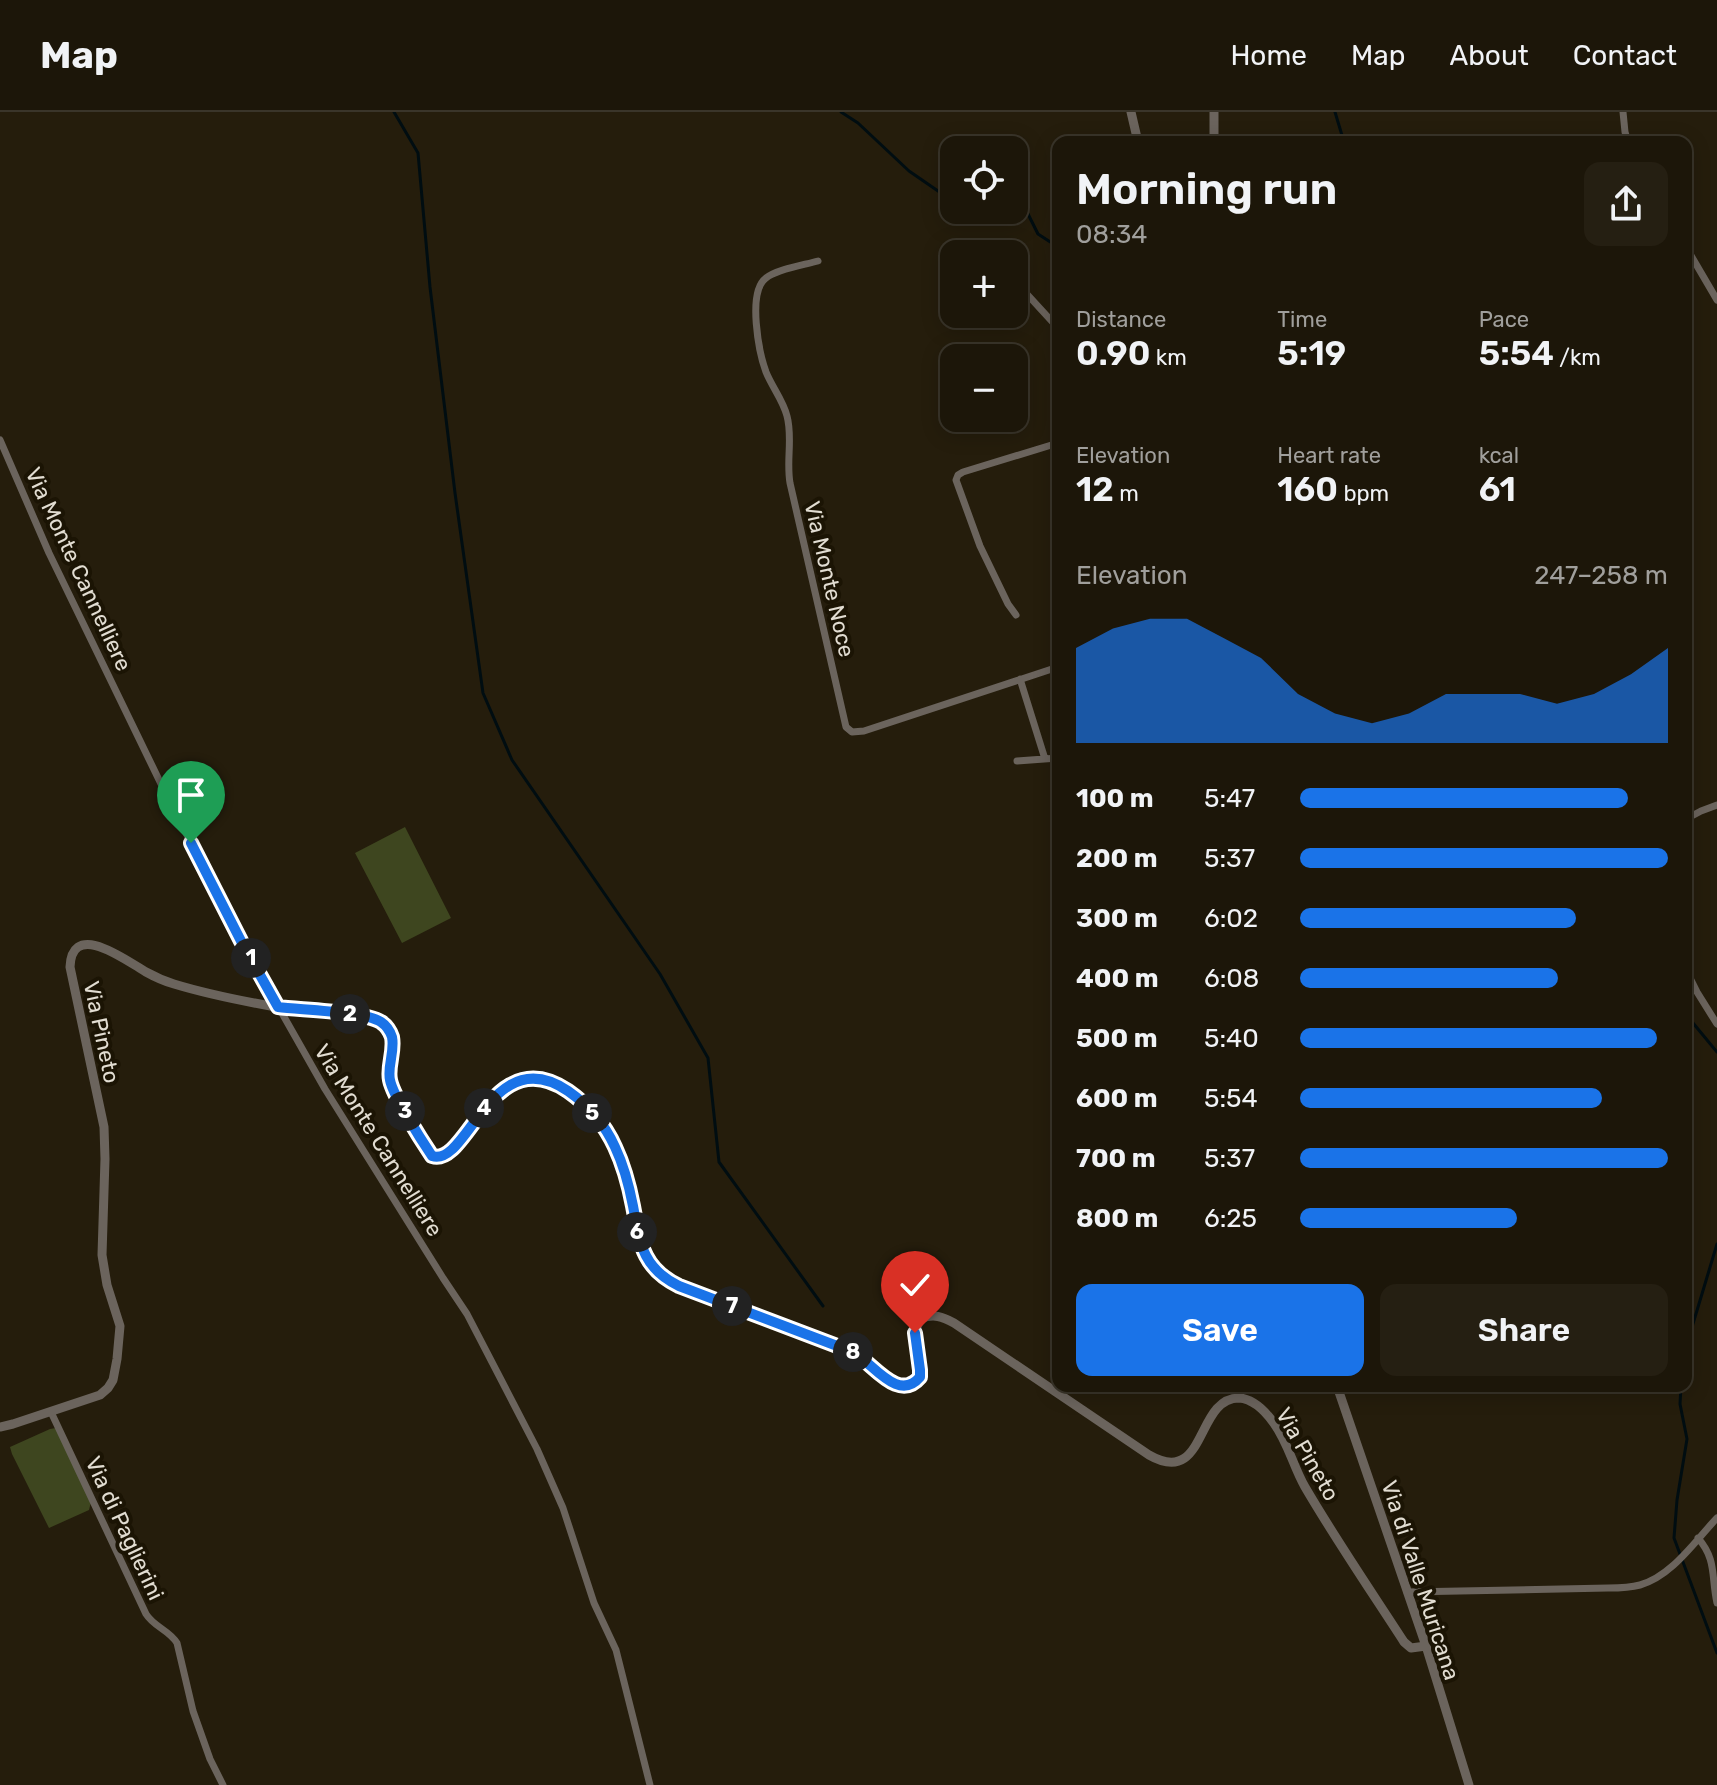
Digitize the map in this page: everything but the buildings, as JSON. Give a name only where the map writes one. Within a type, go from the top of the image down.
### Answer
[{"type":"street","points":[[1131,112],[1137,136]]},
{"type":"street","points":[[1214,112],[1214,136]]},
{"type":"street","points":[[1623,112],[1626,136]]},
{"type":"street","points":[[1692,257],[1717,300]]},
{"type":"street","name":"Via Monte Noce","points":[[818,261],[763,280],[757,296],[757,332],[763,365],[789,422],[787,467],[846,727],[852,732],[864,731],[1052,669]]},
{"type":"street","points":[[1028,295],[1052,321]]},
{"type":"street","name":"Via Monte Cannelliere","points":[[0,440],[49,553],[241,941],[325,1089],[471,1319],[537,1449],[563,1508],[594,1603],[618,1658],[650,1785]]},
{"type":"street","points":[[1016,615],[980,546],[956,480],[963,472],[1052,445]]},
{"type":"street","points":[[1020,679],[1045,759]]},
{"type":"street","points":[[1017,761],[1052,758]]},
{"type":"street","points":[[1692,816],[1717,805]]},
{"type":"street","name":"Via Pineto","points":[[0,1427],[97,1396],[113,1380],[116,1364],[120,1329],[103,1267],[104,1134],[71,971],[73,952],[84,945],[108,949],[170,983],[278,1007],[373,1018],[387,1027],[392,1038],[389,1073],[392,1087],[433,1157],[442,1158],[451,1152],[487,1105],[516,1082],[539,1079],[565,1089],[591,1112],[611,1139],[626,1176],[643,1252],[660,1274],[679,1286],[856,1353],[893,1384],[908,1386],[920,1377],[915,1329],[927,1316],[945,1318],[1052,1389]]},
{"type":"street","points":[[1692,982],[1717,1024]]},
{"type":"street","name":"Via Pineto","points":[[1056,1392],[1149,1455],[1161,1461],[1178,1462],[1194,1449],[1221,1403],[1238,1398],[1253,1403],[1266,1413],[1285,1440],[1304,1486],[1404,1642],[1411,1648],[1426,1646]]},
{"type":"street","name":"Via di Valle Muricana","points":[[1339,1392],[1426,1646],[1469,1785]]},
{"type":"street","name":"Via di Paglierini","points":[[51,1412],[146,1614],[177,1643],[193,1711],[223,1785]]},
{"type":"street","points":[[1407,1592],[1639,1585],[1663,1573],[1717,1518]]},
{"type":"street","points":[[1698,1538],[1713,1561],[1717,1603]]},
{"type":"green space","points":[[405,827],[451,918],[402,943],[355,853]]},
{"type":"green space","points":[[56,1428],[91,1502],[89,1510],[49,1528],[10,1447]]},
{"type":"waterway","points":[[394,112],[418,153],[430,287],[483,693],[512,760],[660,974],[708,1058],[719,1162],[823,1306]]},
{"type":"waterway","points":[[841,112],[858,123],[909,171],[940,192]]},
{"type":"waterway","points":[[1335,112],[1342,136]]},
{"type":"waterway","points":[[1028,214],[1038,234],[1052,243]]},
{"type":"waterway","points":[[1692,1021],[1717,1052]]},
{"type":"waterway","points":[[1692,1327],[1717,1244]]},
{"type":"waterway","points":[[1681,1392],[1687,1439],[1674,1538],[1717,1653]]},
{"type":"route","points":[[191,843],[278,1007],[373,1018],[387,1027],[392,1038],[390,1082],[432,1156],[442,1158],[451,1152],[487,1105],[516,1082],[539,1079],[553,1083],[582,1103],[611,1139],[626,1176],[643,1252],[663,1277],[679,1286],[858,1354],[899,1386],[911,1385],[920,1377],[915,1333]]}]
